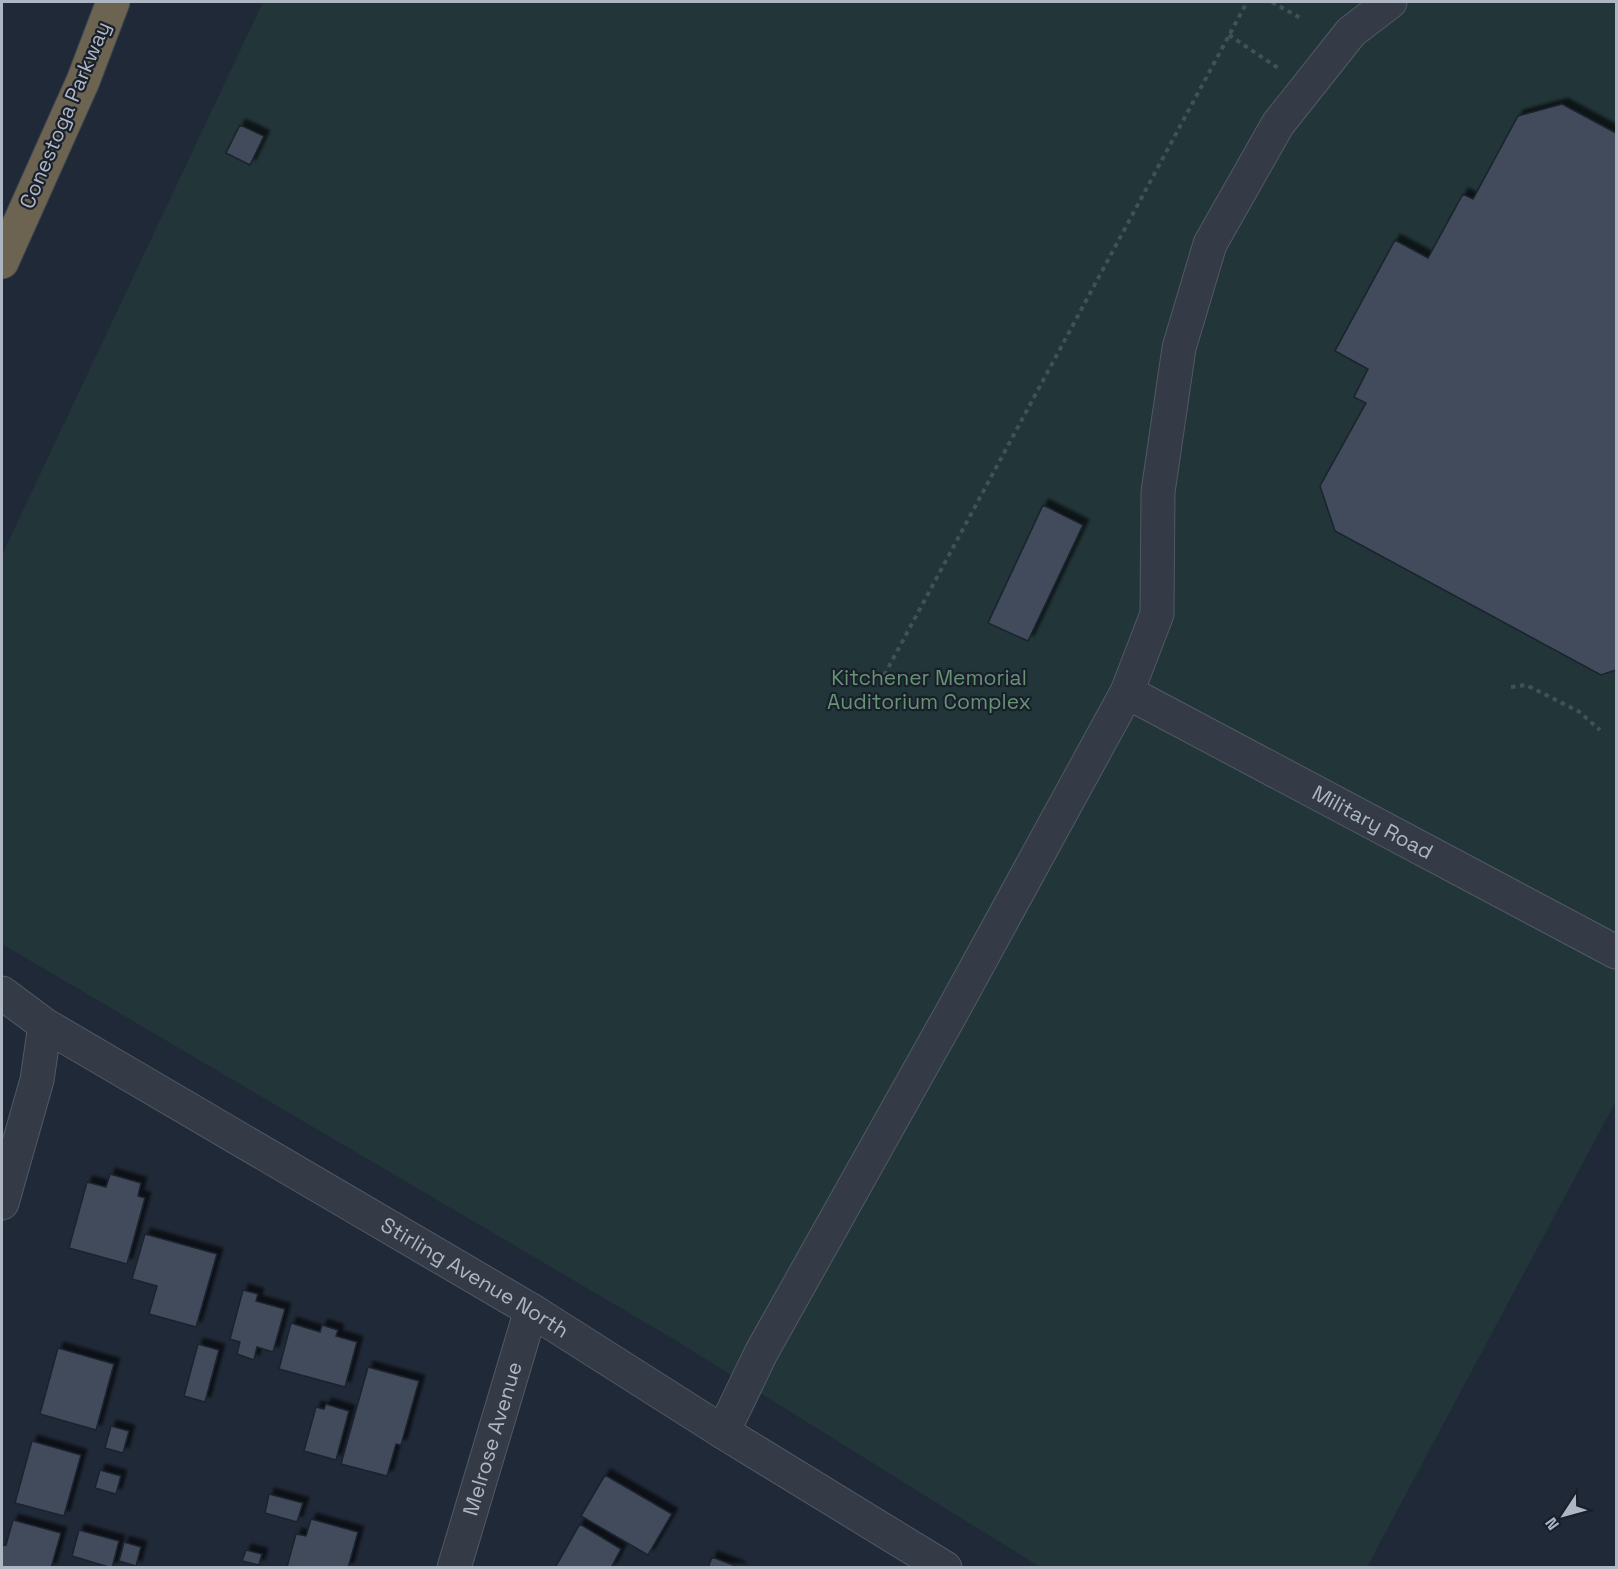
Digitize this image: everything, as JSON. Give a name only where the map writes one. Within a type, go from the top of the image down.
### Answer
[{"type":"highway","name":"Conestoga Parkway","points":[[2,262],[83,81],[113,2]]},
{"type":"highway","points":[[83,81],[134,2]]},
{"type":"street","points":[[723,1432],[761,1353],[952,1012],[1127,692],[1157,614],[1158,492],[1179,348],[1210,244],[1278,124],[1351,32],[1390,2]]},
{"type":"street","name":"Military Road","points":[[1127,692],[1617,952]]},
{"type":"street","name":"Stirling Avenue North","points":[[2,993],[45,1025],[531,1310],[723,1432],[945,1568]]},
{"type":"street","points":[[2,1203],[37,1080],[45,1025]]},
{"type":"street","name":"Melrose Avenue","points":[[454,1568],[531,1310]]},
{"type":"path","points":[[880,683],[1247,2]]},
{"type":"path","points":[[1272,2],[1302,19]]},
{"type":"path","points":[[1229,35],[1281,71]]},
{"type":"path","points":[[1511,687],[1526,685],[1578,711],[1600,730]]},
{"type":"green space","name":"Kitchener Memorial Auditorium Complex","points":[[263,2],[1616,2],[1616,1101],[1367,1567],[1040,1567],[670,1337],[2,944],[2,555]]},
{"type":"building","points":[[1562,104],[1616,133],[1616,670],[1601,675],[1335,531],[1320,486],[1366,403],[1354,397],[1368,369],[1335,351],[1395,240],[1428,258],[1463,194],[1473,199],[1518,116]]},
{"type":"building","points":[[240,125],[264,136],[250,165],[226,153]]},
{"type":"building","points":[[1043,505],[1083,525],[1028,641],[988,623]]},
{"type":"building","points":[[110,1174],[141,1183],[138,1196],[145,1198],[127,1264],[69,1248],[87,1182],[106,1187]]},
{"type":"building","points":[[145,1234],[217,1254],[196,1327],[149,1314],[157,1286],[132,1279]]},
{"type":"building","points":[[243,1290],[258,1294],[256,1301],[285,1309],[273,1352],[257,1347],[254,1360],[237,1354],[240,1342],[230,1339]]},
{"type":"building","points":[[291,1323],[320,1332],[322,1325],[338,1330],[336,1336],[357,1342],[345,1387],[279,1369]]},
{"type":"building","points":[[198,1344],[219,1350],[205,1402],[184,1396]]},
{"type":"building","points":[[58,1348],[114,1364],[96,1430],[40,1414]]},
{"type":"building","points":[[368,1367],[419,1381],[401,1445],[396,1444],[387,1476],[341,1464]]},
{"type":"building","points":[[326,1404],[349,1411],[336,1460],[304,1451],[316,1407],[324,1409]]},
{"type":"building","points":[[111,1426],[129,1431],[123,1453],[105,1448]]},
{"type":"building","points":[[32,1441],[81,1455],[64,1516],[15,1503]]},
{"type":"building","points":[[100,1470],[121,1476],[116,1494],[95,1488]]},
{"type":"building","points":[[605,1475],[672,1514],[648,1555],[581,1516]]},
{"type":"building","points":[[269,1494],[303,1503],[297,1522],[265,1513]]},
{"type":"building","points":[[311,1519],[358,1532],[348,1568],[287,1567],[296,1534],[306,1536]]},
{"type":"building","points":[[13,1520],[61,1533],[51,1568],[2,1568],[3,1544],[6,1545]]},
{"type":"building","points":[[580,1524],[621,1549],[611,1568],[555,1568]]},
{"type":"building","points":[[79,1530],[119,1541],[112,1568],[72,1556]]},
{"type":"building","points":[[124,1542],[141,1547],[136,1566],[119,1561]]},
{"type":"building","points":[[246,1550],[262,1554],[259,1565],[242,1561]]},
{"type":"building","points":[[712,1557],[741,1568],[708,1568]]}]
